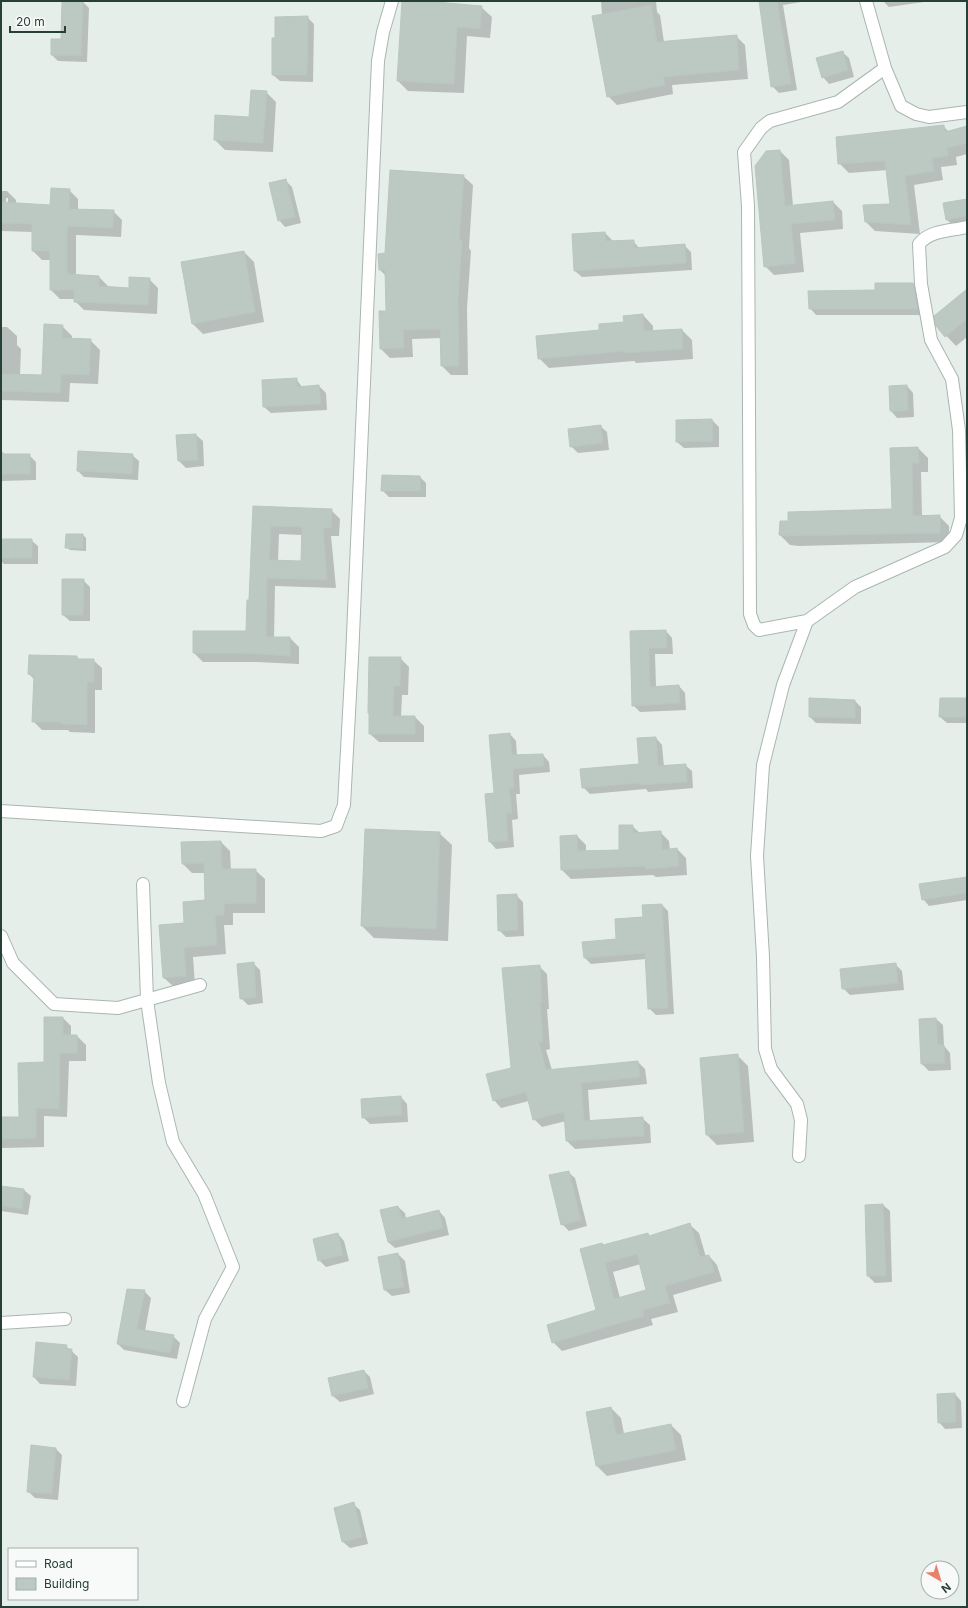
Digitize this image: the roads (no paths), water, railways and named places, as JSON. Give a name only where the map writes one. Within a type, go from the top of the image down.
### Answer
[{"type":"street","points":[[1,811],[321,830],[336,826],[344,805],[378,61],[392,1]]},
{"type":"street","points":[[866,1],[885,68],[901,106],[916,114],[929,117],[967,112]]},
{"type":"street","points":[[885,68],[838,102],[770,121],[761,128],[744,152],[748,206],[750,614],[754,625],[759,630],[807,621],[855,588],[945,547],[956,535],[961,518],[959,430],[952,379],[931,340],[921,284],[919,244],[930,234],[967,228]]},
{"type":"street","points":[[799,1156],[801,1120],[797,1104],[771,1069],[765,1049],[763,957],[757,856],[763,764],[783,685],[807,621]]},
{"type":"street","points":[[143,884],[147,1000],[159,1084],[173,1142],[204,1194],[233,1267],[205,1319],[183,1402]]},
{"type":"street","points":[[1,936],[13,963],[54,1004],[118,1008],[200,985]]},
{"type":"street","points":[[1,1323],[65,1319]]}]
